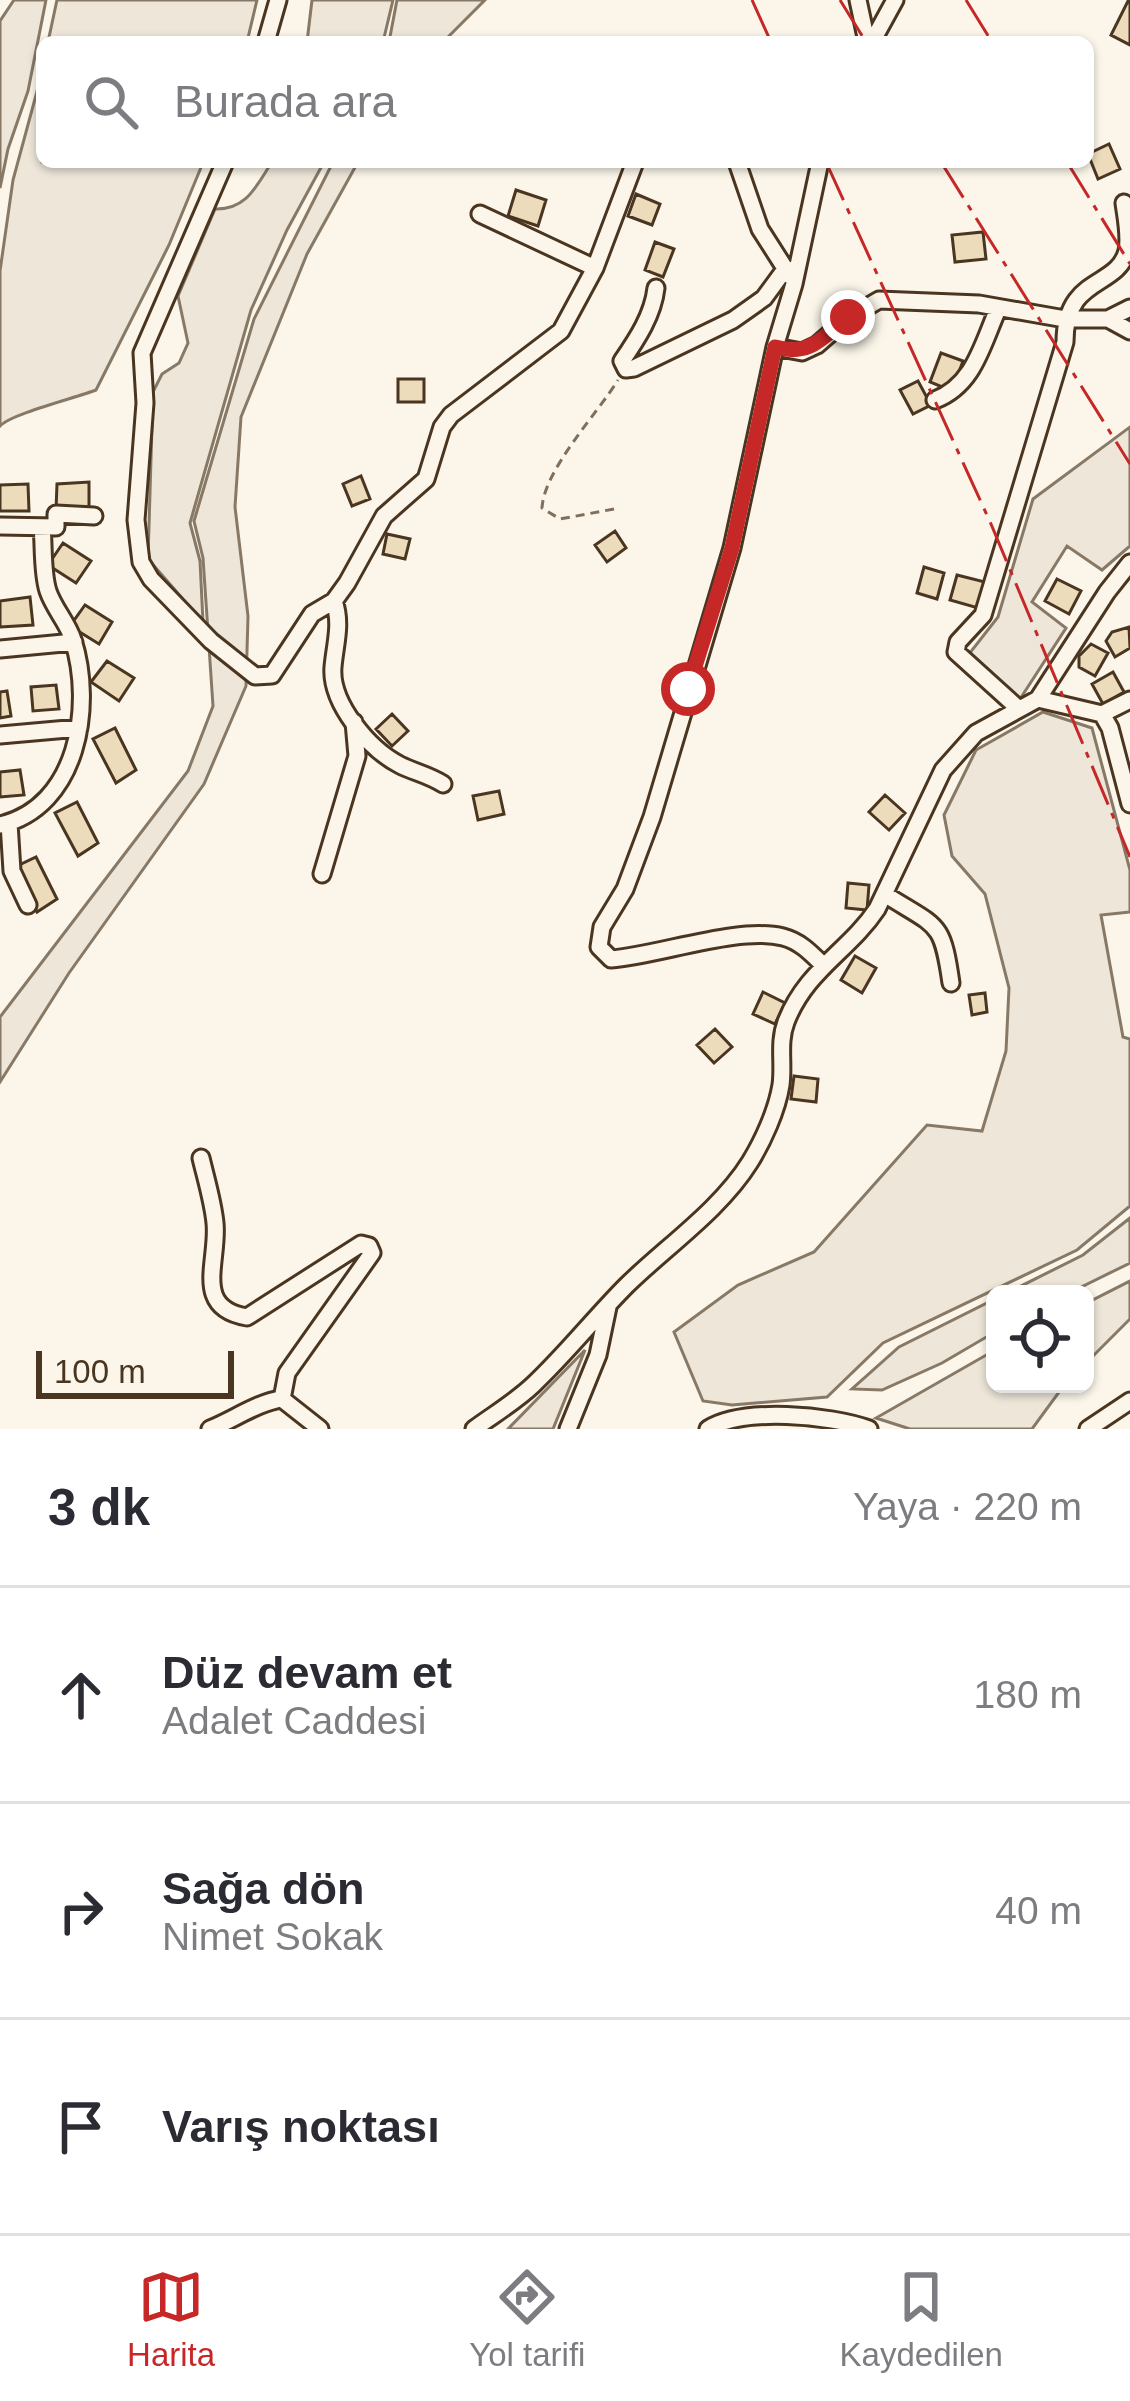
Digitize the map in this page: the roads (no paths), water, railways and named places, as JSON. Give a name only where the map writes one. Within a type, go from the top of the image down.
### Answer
[{"type":"street","points":[[268,36],[278,0]]},
{"type":"street","points":[[858,0],[867,36]]},
{"type":"street","points":[[873,36],[896,0]]},
{"type":"street","points":[[222,168],[142,353],[145,403],[136,520],[140,562],[151,579],[212,641],[255,676],[272,676],[280,668],[312,614],[334,601],[385,515],[426,479],[442,427],[451,415],[561,331],[595,268],[633,168]]},
{"type":"street","points":[[739,168],[760,229],[794,284]]},
{"type":"street","points":[[819,168],[732,548],[652,817],[625,890],[602,927],[599,947],[611,959],[641,957],[754,933],[785,937],[805,947],[822,964]]},
{"type":"street","points":[[1018,709],[956,652],[958,642],[983,615],[990,594],[1065,342],[1065,319],[1090,284],[1126,256],[1124,202]]},
{"type":"street","points":[[480,214],[595,268]]},
{"type":"street","points":[[656,288],[638,338],[622,361],[626,369],[733,320],[764,298],[786,268]]},
{"type":"street","points":[[775,347],[802,352],[879,300],[979,304],[1065,319],[1108,319],[1130,308]]},
{"type":"street","points":[[935,400],[954,393],[968,377],[998,309]]},
{"type":"street","points":[[1108,319],[1130,331]]},
{"type":"street","points":[[0,526],[56,527],[56,514],[94,516]]},
{"type":"street","points":[[28,905],[12,871],[4,824],[34,811],[64,773],[79,728],[82,680],[74,642],[48,590],[42,527]]},
{"type":"street","points":[[474,1429],[531,1387],[730,1189],[751,1160],[781,1084],[784,1025],[799,994],[822,964],[868,924],[955,753],[976,733],[1038,699],[1130,563]]},
{"type":"street","points":[[334,601],[339,615],[337,697],[377,749],[443,784]]},
{"type":"street","points":[[0,649],[74,642]]},
{"type":"street","points":[[1038,699],[1102,714],[1130,700]]},
{"type":"street","points":[[1102,714],[1130,804]]},
{"type":"street","points":[[322,874],[357,756],[353,719]]},
{"type":"street","points":[[0,735],[79,728]]},
{"type":"street","points":[[886,895],[945,937],[951,983]]},
{"type":"street","points":[[201,1158],[216,1226],[211,1284],[230,1314],[248,1317],[361,1244],[372,1253],[287,1373],[282,1399]]},
{"type":"street","points":[[568,1429],[598,1355],[609,1305]]},
{"type":"street","points":[[210,1429],[282,1399]]},
{"type":"street","points":[[282,1399],[320,1429]]},
{"type":"street","points":[[1088,1429],[1130,1402]]},
{"type":"street","points":[[708,1429],[718,1423],[775,1414],[869,1429]]}]
